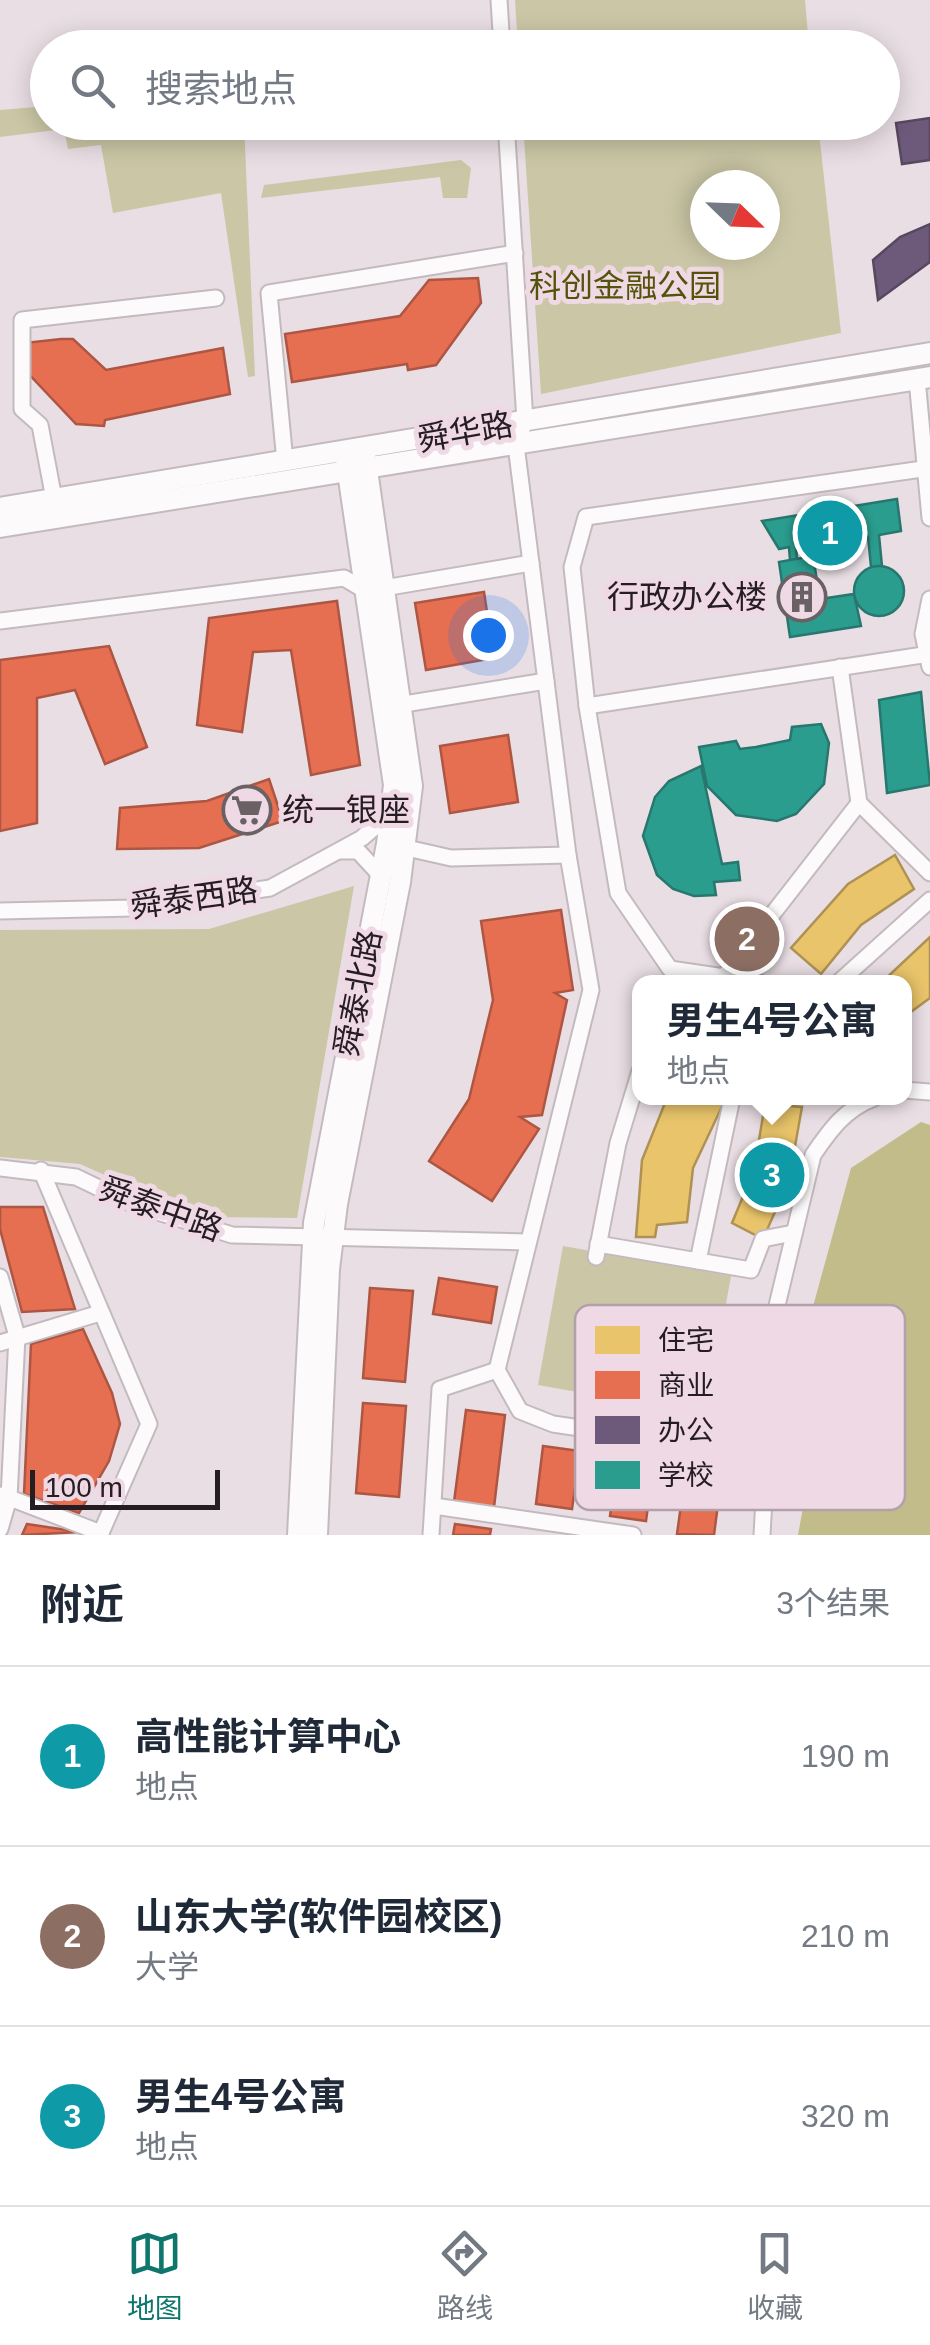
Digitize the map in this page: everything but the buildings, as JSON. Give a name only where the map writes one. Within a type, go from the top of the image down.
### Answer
[{"type":"main road","name":"舜华路","points":[[0,527],[356,460],[525,422],[930,353]]},
{"type":"main road","name":"舜华路","points":[[0,508],[285,462],[356,460],[516,445],[924,378]]},
{"type":"main road","name":"舜泰北路","points":[[298,1535],[323,1240],[381,876],[396,846],[390,814],[394,785],[391,706],[356,460]]},
{"type":"main road","points":[[317,1535],[323,1240],[396,846],[412,786],[391,706]]},
{"type":"street","points":[[499,0],[501,30]]},
{"type":"street","points":[[507,140],[525,422],[516,445],[568,855],[591,990],[497,1370],[520,1411],[552,1424],[575,1427]]},
{"type":"street","points":[[285,462],[269,292],[515,252]]},
{"type":"street","points":[[54,500],[40,425],[22,409],[22,320],[216,298]]},
{"type":"street","points":[[924,378],[930,518]]},
{"type":"street","points":[[667,975],[618,893],[587,706],[572,567],[586,518],[928,469]]},
{"type":"street","points":[[0,621],[344,578],[375,590],[531,563]]},
{"type":"street","points":[[587,706],[840,667],[929,659],[923,634],[930,600]]},
{"type":"street","points":[[840,667],[859,803],[930,873]]},
{"type":"street","points":[[391,706],[546,681]]},
{"type":"street","name":"舜泰西路","points":[[0,910],[134,908],[270,888],[340,851],[390,814],[412,786]]},
{"type":"street","points":[[724,975],[859,803]]},
{"type":"street","points":[[396,846],[451,858],[568,855]]},
{"type":"street","points":[[340,851],[358,851],[381,876]]},
{"type":"street","points":[[848,975],[930,900]]},
{"type":"street","points":[[632,1098],[618,1143],[597,1251],[750,1270],[763,1239],[792,1233]]},
{"type":"street","points":[[698,1261],[731,1105]]},
{"type":"street","points":[[776,1305],[813,1155],[831,1127],[857,1105]]},
{"type":"street","name":"舜泰中路","points":[[0,1168],[76,1177],[132,1204],[232,1235],[528,1242]]},
{"type":"street","points":[[5,1496],[100,1534],[149,1424],[41,1170]]},
{"type":"street","points":[[0,1277],[18,1336],[0,1529]]},
{"type":"street","points":[[0,1343],[100,1313]]},
{"type":"street","points":[[431,1535],[440,1390],[497,1370]]},
{"type":"street","points":[[434,1506],[633,1535]]},
{"type":"street","points":[[762,1535],[763,1510]]},
{"type":"green space","points":[[515,0],[805,0],[808,30],[517,30]]},
{"type":"green space","points":[[30,107],[30,133],[0,137],[0,110]]},
{"type":"green space","points":[[66,140],[245,140],[255,376],[248,377],[221,193],[113,213],[101,145],[68,149]]},
{"type":"green space","name":"科创金融公园","points":[[524,140],[820,140],[841,333],[541,394]]},
{"type":"green space","points":[[461,160],[471,168],[467,198],[443,198],[440,177],[261,198],[264,185]]},
{"type":"green space","points":[[354,886],[297,1218],[198,1217],[80,1164],[0,1157],[0,930],[209,929]]},
{"type":"green space","points":[[563,1246],[731,1276],[726,1305],[575,1305],[575,1392],[538,1385]]},
{"type":"shaded area","points":[[921,1122],[930,1125],[930,1535],[798,1535],[803,1510],[905,1510],[905,1305],[813,1305],[851,1168]]},
{"type":"place","name":"高性能计算中心","points":[[830,533]]},
{"type":"place","name":"行政办公楼","points":[[802,597]]},
{"type":"place","name":"统一银座","points":[[247,810]]},
{"type":"place","name":"山东大学(软件园校区)","points":[[747,939]]},
{"type":"place","name":"男生4号公寓","points":[[772,1175]]}]
